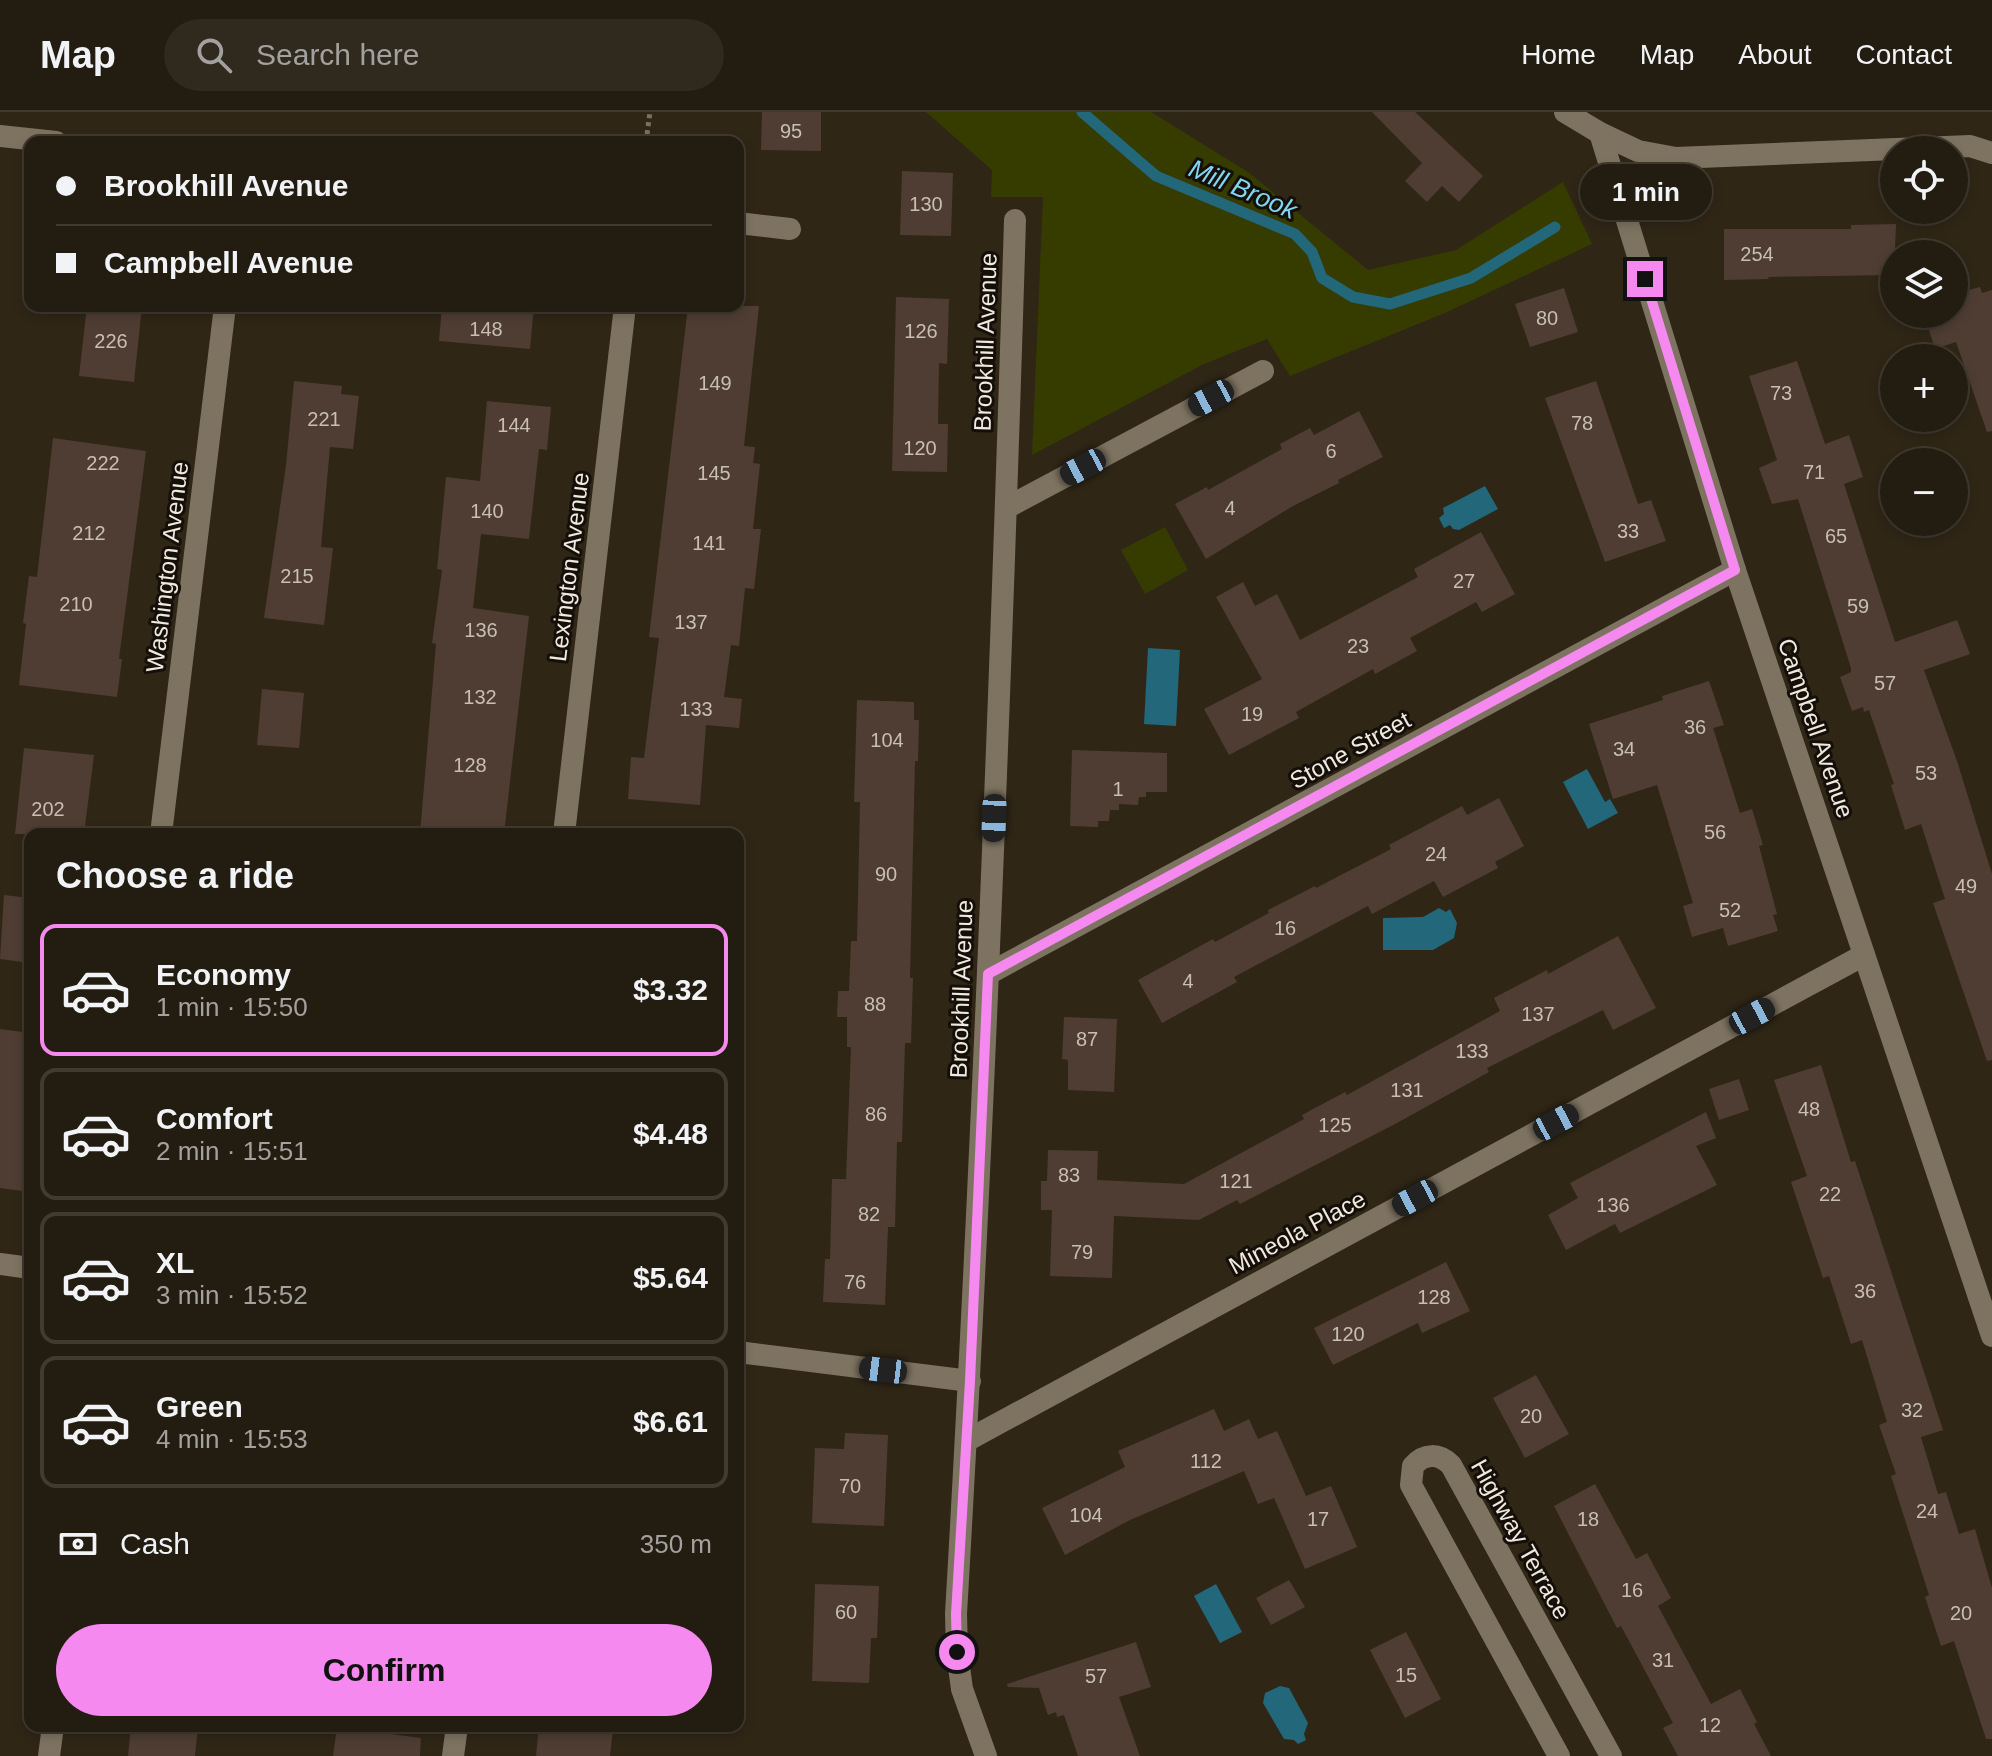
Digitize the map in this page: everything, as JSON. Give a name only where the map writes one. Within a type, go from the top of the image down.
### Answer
[{"type":"street","points":[[1565,112],[1638,151],[1676,158],[1970,146],[1992,153]]},
{"type":"street","name":"Campbell Avenue","points":[[1600,133],[1735,570],[1992,1336]]},
{"type":"street","points":[[0,136],[24,139]]},
{"type":"street","name":"Brookhill Avenue","points":[[986,1756],[962,1689],[956,1614],[988,974],[1015,220]]},
{"type":"street","points":[[744,224],[790,229]]},
{"type":"street","name":"Washington Avenue","points":[[162,828],[224,312]]},
{"type":"street","name":"Lexington Avenue","points":[[565,828],[624,312]]},
{"type":"street","points":[[1006,508],[1263,371]]},
{"type":"street","name":"Stone Street","points":[[988,974],[1735,570]]},
{"type":"street","name":"Mineola Place","points":[[966,1441],[1864,955]]},
{"type":"street","points":[[0,1264],[24,1267]]},
{"type":"street","points":[[744,1353],[970,1381]]},
{"type":"street","name":"Highway Terrace","points":[[1559,1756],[1411,1485],[1410,1475],[1418,1459],[1427,1455],[1437,1456],[1451,1465],[1611,1756]]},
{"type":"street","points":[[49,1756],[52,1732]]},
{"type":"street","points":[[453,1756],[456,1732]]},
{"type":"path","points":[[647,136],[650,112]]},
{"type":"green space","points":[[926,112],[1151,112],[1248,172],[1368,270],[1456,250],[1563,182],[1592,244],[1445,313],[1290,376],[1267,339],[1204,364],[1032,455],[1043,197],[991,197],[992,170]]},
{"type":"green space","points":[[1165,527],[1188,570],[1145,594],[1121,550]]},
{"type":"water","points":[[1485,486],[1498,509],[1459,530],[1450,525],[1444,528],[1439,518],[1444,514],[1443,508]]},
{"type":"water","points":[[1148,648],[1180,650],[1176,726],[1144,724]]},
{"type":"water","points":[[1587,769],[1605,802],[1610,799],[1618,813],[1588,829],[1563,782]]},
{"type":"water","points":[[1439,908],[1446,912],[1450,909],[1457,923],[1454,938],[1433,950],[1383,950],[1383,918],[1423,917]]},
{"type":"water","points":[[1216,1584],[1242,1632],[1220,1643],[1194,1596]]},
{"type":"water","points":[[1280,1686],[1289,1688],[1308,1723],[1304,1734],[1306,1740],[1298,1744],[1294,1740],[1284,1739],[1263,1703],[1265,1693]]},
{"type":"building","points":[[762,112],[821,112],[821,151],[761,150]]},
{"type":"building","points":[[1372,112],[1415,112],[1483,176],[1459,202],[1442,186],[1427,202],[1405,181],[1422,163]]},
{"type":"building","points":[[902,171],[953,173],[951,236],[900,235]]},
{"type":"building","points":[[1896,224],[1895,240],[1880,240],[1880,275],[1724,280],[1724,229],[1851,229],[1851,225]]},
{"type":"building","points":[[1980,287],[1982,293],[1992,290],[1992,431],[1987,432],[1968,377],[1968,344],[1933,344],[1928,328],[1968,328],[1968,290]]},
{"type":"building","points":[[1564,288],[1578,332],[1530,347],[1515,304]]},
{"type":"building","points":[[896,297],[949,299],[947,364],[939,363],[938,424],[948,424],[947,472],[892,471]]},
{"type":"building","points":[[744,306],[759,306],[744,446],[755,447],[753,463],[760,464],[753,529],[761,529],[754,589],[745,588],[739,646],[731,645],[724,697],[742,699],[739,728],[706,725],[700,805],[628,799],[631,757],[644,758],[659,638],[649,637],[687,312],[744,312]]},
{"type":"building","points":[[86,312],[141,312],[134,382],[79,376]]},
{"type":"building","points":[[441,312],[533,312],[530,349],[439,341]]},
{"type":"building","points":[[1797,361],[1825,444],[1849,435],[1863,477],[1844,484],[1895,642],[1957,620],[1970,654],[1924,670],[1957,761],[1992,874],[1992,1060],[1987,1061],[1933,903],[1945,899],[1921,824],[1905,830],[1891,785],[1894,784],[1869,710],[1864,712],[1863,707],[1852,711],[1840,677],[1851,672],[1851,668],[1798,499],[1772,504],[1759,468],[1777,460],[1749,376]]},
{"type":"building","points":[[294,381],[342,386],[341,394],[359,396],[353,449],[330,447],[321,547],[333,548],[324,625],[264,618],[286,465]]},
{"type":"building","points":[[1596,381],[1638,504],[1651,500],[1666,541],[1605,562],[1545,398]]},
{"type":"building","points":[[487,401],[551,407],[547,450],[539,449],[529,539],[481,534],[473,608],[529,616],[505,828],[421,828],[436,644],[432,643],[442,570],[437,569],[446,477],[480,481]]},
{"type":"building","points":[[1359,411],[1383,457],[1338,480],[1339,483],[1293,506],[1206,559],[1175,504],[1207,487],[1208,490],[1282,449],[1280,444],[1310,428],[1314,435]]},
{"type":"building","points":[[53,438],[146,451],[119,659],[122,659],[117,697],[19,685],[29,576],[37,577]]},
{"type":"building","points":[[1481,532],[1515,594],[1482,612],[1476,602],[1410,638],[1417,651],[1375,674],[1373,669],[1296,712],[1299,718],[1229,755],[1204,709],[1262,679],[1216,597],[1243,582],[1255,606],[1277,594],[1300,640],[1418,577],[1414,569]]},
{"type":"building","points":[[1709,681],[1724,725],[1713,728],[1740,813],[1752,809],[1777,914],[1773,915],[1778,931],[1728,946],[1723,928],[1692,937],[1683,906],[1693,903],[1657,785],[1613,799],[1589,724]]},
{"type":"building","points":[[262,689],[304,693],[299,748],[257,745]]},
{"type":"building","points":[[857,700],[914,702],[914,720],[919,720],[918,761],[915,761],[911,1043],[905,1043],[902,1142],[897,1142],[895,1227],[888,1227],[885,1305],[823,1302],[825,1259],[830,1259],[832,1179],[846,1179],[851,1047],[847,1047],[847,1017],[837,1017],[838,991],[849,991],[851,941],[857,941],[860,802],[854,802]]},
{"type":"building","points":[[24,748],[94,755],[85,828],[24,828],[24,834],[15,834]]},
{"type":"building","points":[[1072,750],[1167,753],[1167,792],[1146,792],[1146,797],[1139,797],[1138,805],[1119,804],[1119,810],[1110,810],[1109,821],[1098,821],[1098,827],[1070,826]]},
{"type":"building","points":[[1499,798],[1524,846],[1495,862],[1498,868],[1443,897],[1434,881],[1372,914],[1368,906],[1234,977],[1237,982],[1162,1023],[1138,980],[1391,849],[1389,845],[1462,806],[1467,815]]},
{"type":"building","points":[[4,895],[24,897],[24,962],[0,959]]},
{"type":"building","points":[[1618,936],[1656,1008],[1613,1030],[1603,1010],[1487,1068],[1489,1072],[1397,1123],[1240,1204],[1237,1200],[1199,1220],[1114,1216],[1112,1278],[1050,1276],[1052,1210],[1041,1210],[1041,1181],[1047,1181],[1048,1150],[1098,1151],[1097,1180],[1184,1184],[1304,1119],[1302,1115],[1345,1092],[1347,1095],[1500,1011],[1494,998],[1547,970],[1548,974]]},
{"type":"building","points":[[1064,1017],[1117,1019],[1114,1092],[1068,1090],[1068,1060],[1062,1059]]},
{"type":"building","points":[[0,1029],[24,1032],[24,1191],[0,1188]]},
{"type":"building","points":[[1821,1065],[1943,1430],[1921,1437],[1938,1494],[1946,1492],[1959,1534],[1975,1529],[1992,1588],[1992,1739],[1986,1739],[1954,1641],[1941,1646],[1925,1597],[1929,1595],[1891,1476],[1896,1474],[1879,1425],[1887,1422],[1862,1340],[1851,1344],[1829,1276],[1823,1278],[1791,1182],[1807,1176],[1774,1080]]},
{"type":"building","points":[[1739,1079],[1749,1110],[1719,1120],[1709,1089]]},
{"type":"building","points":[[1706,1112],[1716,1138],[1696,1146],[1717,1185],[1620,1233],[1615,1224],[1566,1250],[1548,1215],[1578,1198],[1570,1183]]},
{"type":"building","points":[[1446,1262],[1470,1311],[1422,1333],[1418,1323],[1333,1365],[1314,1328]]},
{"type":"building","points":[[1536,1375],[1569,1434],[1525,1458],[1493,1398]]},
{"type":"building","points":[[1214,1409],[1224,1431],[1249,1419],[1258,1439],[1277,1431],[1306,1496],[1331,1486],[1357,1547],[1305,1569],[1274,1498],[1258,1504],[1244,1471],[1130,1520],[1065,1555],[1042,1508],[1125,1467],[1118,1451]]},
{"type":"building","points":[[845,1433],[888,1435],[884,1526],[812,1523],[815,1448],[844,1449]]},
{"type":"building","points":[[1595,1484],[1636,1559],[1647,1553],[1671,1598],[1658,1606],[1711,1704],[1740,1689],[1771,1756],[1678,1756],[1663,1728],[1673,1723],[1621,1626],[1617,1628],[1554,1506]]},
{"type":"building","points":[[1289,1580],[1305,1607],[1271,1625],[1256,1598]]},
{"type":"building","points":[[815,1584],[879,1586],[877,1638],[871,1638],[869,1683],[812,1681]]},
{"type":"building","points":[[1406,1632],[1441,1699],[1405,1718],[1370,1650]]},
{"type":"building","points":[[1136,1642],[1151,1687],[1119,1697],[1140,1756],[1078,1756],[1064,1715],[1057,1717],[1056,1712],[1048,1715],[1039,1688],[1008,1687],[1007,1684]]},
{"type":"building","points":[[130,1732],[197,1732],[195,1756],[128,1756]]},
{"type":"building","points":[[336,1732],[375,1732],[421,1738],[420,1756],[333,1756]]},
{"type":"building","points":[[538,1732],[613,1732],[610,1756],[536,1756]]},
{"type":"waterway","name":"Mill Brook","points":[[1082,112],[1156,176],[1295,234],[1312,252],[1322,278],[1353,297],[1390,304],[1471,278],[1555,227]]},
{"type":"route","points":[[957,1652],[956,1614],[988,974],[1735,570],[1645,279]]}]
